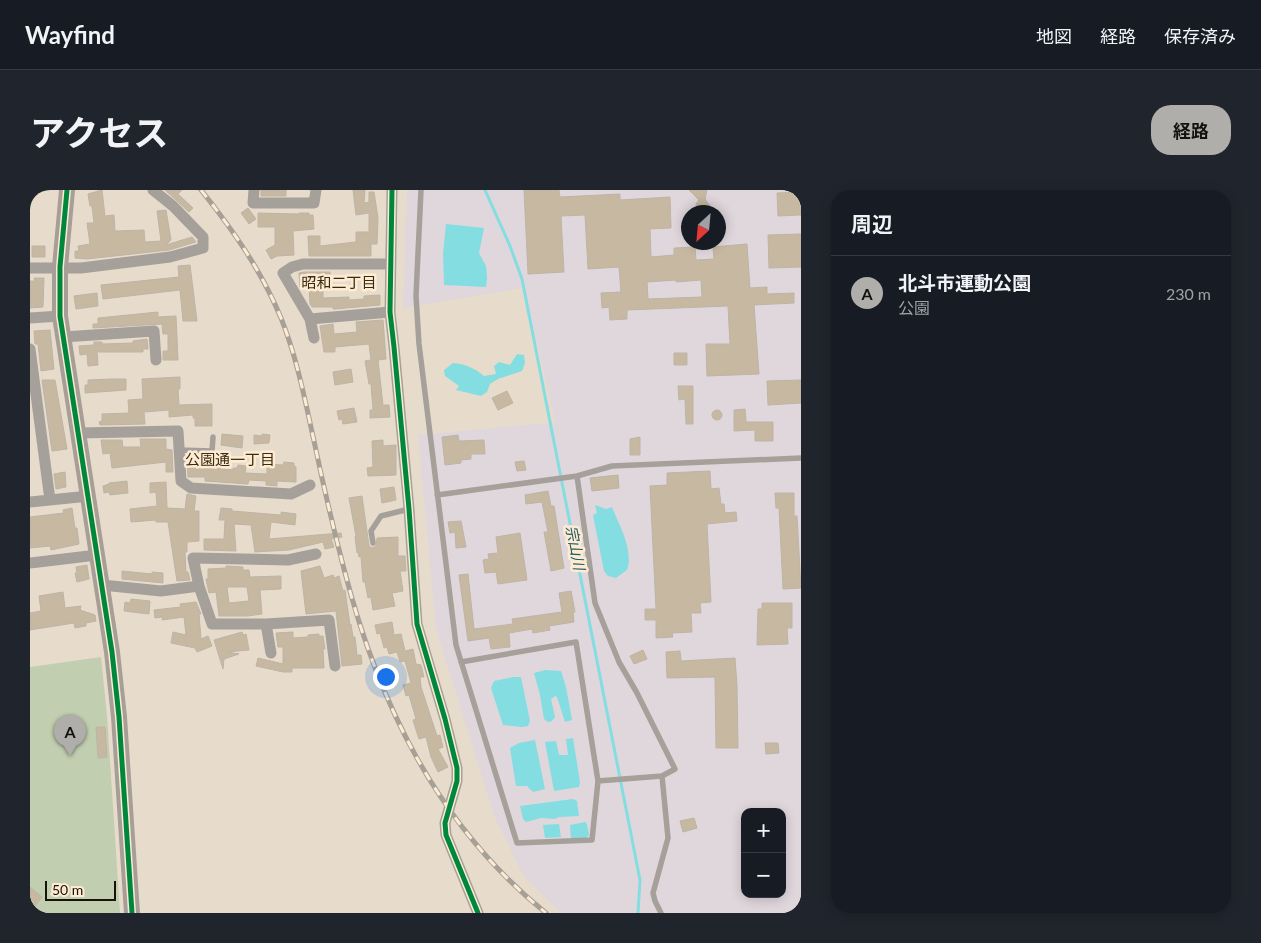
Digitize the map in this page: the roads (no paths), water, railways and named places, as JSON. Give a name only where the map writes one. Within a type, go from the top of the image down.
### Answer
[{"type":"street","points":[[67,190],[60,267],[60,316],[112,652],[119,717],[132,913]]},
{"type":"street","points":[[30,268],[82,268],[170,258],[203,248],[203,237],[153,190]]},
{"type":"street","points":[[254,190],[253,203],[314,203],[316,190]]},
{"type":"street","points":[[392,190],[389,264],[390,312],[409,509],[417,624],[446,719],[457,768],[457,781],[445,823],[446,835],[478,913]]},
{"type":"street","points":[[314,338],[310,319],[284,272],[292,267],[303,264],[389,264]]},
{"type":"street","points":[[310,319],[390,312]]},
{"type":"street","points":[[30,318],[60,316]]},
{"type":"street","points":[[63,337],[154,331],[156,360]]},
{"type":"street","points":[[30,349],[50,500]]},
{"type":"street","points":[[78,433],[178,431],[181,481],[191,488],[291,494],[310,485]]},
{"type":"street","points":[[30,502],[88,496]]},
{"type":"street","points":[[316,554],[288,560],[193,558],[199,586],[212,624],[266,624],[329,620],[335,666]]},
{"type":"street","points":[[30,564],[97,555]]},
{"type":"street","points":[[102,585],[161,591],[199,586]]},
{"type":"street","points":[[266,624],[271,653]]},
{"type":"lane","points":[[421,190],[417,306],[419,344],[456,646],[517,843],[592,840],[598,781],[576,642],[461,662]]},
{"type":"lane","points":[[179,450],[212,451],[213,437]]},
{"type":"lane","points":[[437,496],[577,476],[612,466],[801,458]]},
{"type":"lane","points":[[577,476],[595,603],[619,662],[676,769],[662,776],[598,781]]},
{"type":"lane","points":[[373,543],[371,531],[381,516],[409,509]]},
{"type":"lane","points":[[661,913],[654,892],[668,838],[662,776]]},
{"type":"water","points":[[446,224],[484,228],[479,253],[486,266],[486,287],[444,285],[443,254]]},
{"type":"water","points":[[517,354],[524,355],[525,363],[522,371],[498,379],[490,384],[487,392],[481,396],[456,390],[459,386],[445,376],[444,370],[453,363],[470,367],[484,376],[496,374],[494,366],[499,362],[510,365]]},
{"type":"water","points":[[595,505],[606,509],[612,507],[627,546],[629,562],[627,570],[616,578],[608,576],[604,571],[593,515],[597,513]]},
{"type":"water","points":[[545,670],[561,671],[572,720],[565,722],[557,697],[555,696],[551,699],[555,717],[552,721],[548,722],[544,719],[534,673]]},
{"type":"water","points":[[521,677],[530,721],[528,726],[503,725],[491,688],[494,681]]},
{"type":"water","points":[[573,738],[580,782],[579,787],[554,791],[545,742],[556,741],[559,755],[568,755],[566,739]]},
{"type":"water","points":[[535,740],[545,789],[533,792],[527,786],[516,786],[510,748],[519,743]]},
{"type":"water","points":[[573,799],[577,801],[579,816],[555,819],[541,818],[526,822],[523,819],[520,806]]},
{"type":"water","points":[[585,822],[589,835],[585,839],[571,839],[570,825]]},
{"type":"water","points":[[559,824],[561,837],[545,838],[543,825]]},
{"type":"waterway","name":"宗山川","points":[[485,190],[510,246],[522,279],[640,880],[638,913]]},
{"type":"railway","points":[[201,190],[235,235],[265,283],[287,333],[300,379],[344,569],[358,618],[394,713],[417,758],[443,801],[473,841],[507,878],[546,913]]},
{"type":"place","name":"北斗市運動公園","points":[[70,756]]},
{"type":"district","name":"昭和二丁目","points":[[339,283]]},
{"type":"district","name":"公園通一丁目","points":[[230,460]]}]
